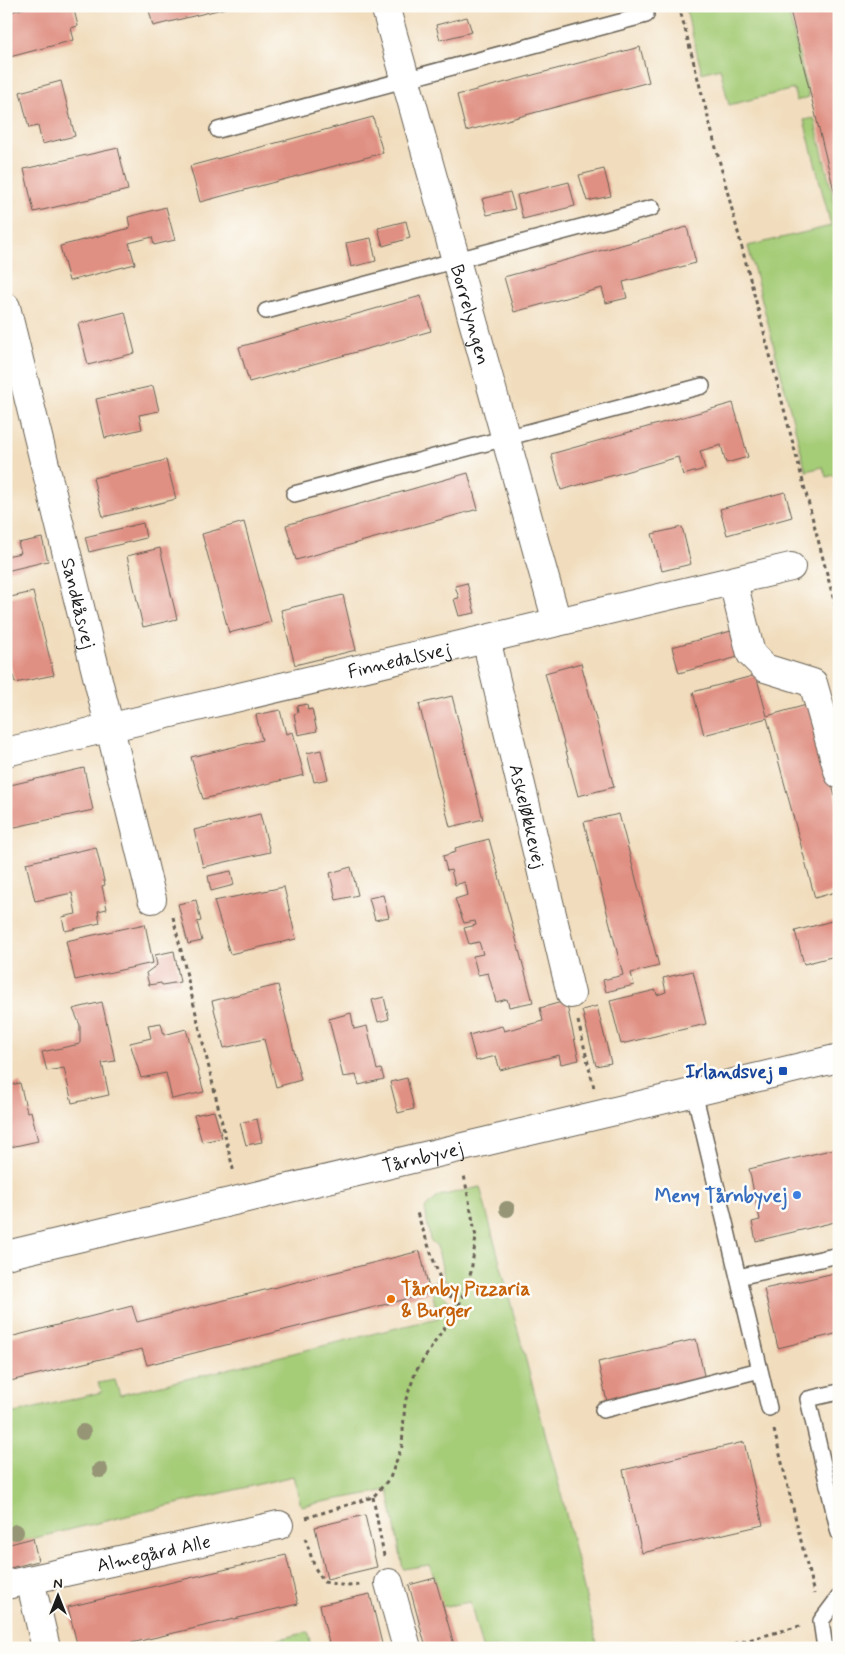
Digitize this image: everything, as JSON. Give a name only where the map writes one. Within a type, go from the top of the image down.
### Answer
[{"type":"street","name":"Borrelyngen","points":[[385,6],[558,622]]},
{"type":"street","name":"Sandkåsvej","points":[[6,307],[152,899]]},
{"type":"street","name":"Finnedalsvej","points":[[6,752],[792,567]]},
{"type":"street","points":[[733,582],[751,654],[765,668],[813,683],[839,774]]},
{"type":"street","name":"Askeløkkevej","points":[[486,639],[571,994]]},
{"type":"street","name":"Tårnbyvej","points":[[6,1255],[839,1058]]},
{"type":"street","name":"Almegård Alle","points":[[46,1648],[18,1582],[288,1523]]},
{"type":"street","points":[[389,1584],[408,1648]]},
{"type":"lane","points":[[218,130],[646,15]]},
{"type":"lane","points":[[266,311],[652,208]]},
{"type":"lane","points":[[294,494],[702,386]]},
{"type":"lane","points":[[694,1092],[769,1408]]},
{"type":"lane","points":[[738,1277],[839,1255]]},
{"type":"lane","points":[[603,1410],[760,1370]]},
{"type":"lane","points":[[839,1392],[808,1399],[839,1533]]},
{"type":"lane","points":[[825,1648],[820,1621],[839,1597]]},
{"type":"path","points":[[679,6],[839,620]]},
{"type":"path","points":[[152,899],[170,905],[240,1200]]},
{"type":"path","points":[[571,994],[601,1114]]},
{"type":"path","points":[[373,1497],[389,1584],[347,1586],[324,1582],[288,1523],[373,1497],[390,1478],[402,1446],[406,1402],[416,1370],[459,1306],[471,1272],[476,1237],[459,1148]]},
{"type":"path","points":[[416,1213],[444,1290],[459,1306]]},
{"type":"path","points":[[719,1648],[820,1621],[769,1408]]},
{"type":"green space","points":[[685,6],[787,6],[809,97],[796,101],[794,89],[729,105],[720,68],[702,73]]},
{"type":"green space","points":[[814,118],[839,221],[839,474],[826,477],[823,467],[806,471],[748,246],[831,226],[804,120]]},
{"type":"green space","points":[[480,1187],[560,1489],[598,1648],[482,1648],[470,1602],[441,1607],[435,1578],[429,1565],[403,1569],[388,1490],[301,1506],[293,1476],[6,1545],[6,1415],[102,1392],[98,1383],[115,1380],[120,1395],[438,1318],[430,1282],[436,1281],[442,1294],[453,1305],[457,1295],[445,1280],[437,1246],[430,1240],[425,1208],[439,1196]]},
{"type":"green space","points":[[308,1632],[311,1648],[244,1648]]},
{"type":"building","points":[[24,6],[73,6],[78,26],[71,28],[74,40],[6,58],[6,13],[25,8]]},
{"type":"building","points":[[148,6],[230,6],[230,7],[153,26]]},
{"type":"building","points":[[789,6],[839,6],[839,207],[838,207]]},
{"type":"building","points":[[467,17],[472,32],[440,40],[436,25]]},
{"type":"building","points":[[640,47],[649,82],[466,131],[457,95]]},
{"type":"building","points":[[61,81],[75,136],[42,144],[38,126],[29,128],[20,92]]},
{"type":"building","points":[[373,117],[383,153],[200,202],[190,166]]},
{"type":"building","points":[[118,148],[128,190],[34,212],[24,169]]},
{"type":"building","points":[[604,169],[611,196],[587,201],[579,175]]},
{"type":"building","points":[[569,182],[575,206],[523,219],[517,195]]},
{"type":"building","points":[[510,192],[515,209],[487,215],[482,199]]},
{"type":"building","points":[[166,207],[175,240],[154,245],[152,237],[129,243],[135,264],[69,281],[60,246],[130,228],[128,217]]},
{"type":"building","points":[[406,221],[410,238],[383,246],[378,228]]},
{"type":"building","points":[[687,227],[696,263],[623,282],[627,298],[606,303],[602,288],[514,312],[504,277]]},
{"type":"building","points":[[371,238],[376,261],[351,267],[346,243]]},
{"type":"building","points":[[421,296],[431,331],[249,382],[239,347]]},
{"type":"building","points":[[125,312],[135,353],[88,365],[78,324]]},
{"type":"building","points":[[153,386],[159,411],[139,415],[142,429],[105,438],[96,399]]},
{"type":"building","points":[[733,403],[748,457],[726,463],[721,445],[700,451],[705,469],[683,475],[678,457],[561,490],[551,454]]},
{"type":"building","points":[[166,460],[176,499],[103,517],[93,478]]},
{"type":"building","points":[[468,473],[478,509],[296,560],[286,525]]},
{"type":"building","points":[[785,492],[792,517],[727,535],[720,509]]},
{"type":"building","points":[[244,522],[271,622],[229,633],[202,534]]},
{"type":"building","points":[[143,523],[146,538],[89,552],[85,537]]},
{"type":"building","points":[[682,527],[691,564],[662,571],[652,534]]},
{"type":"building","points":[[42,538],[48,561],[6,571],[6,556],[21,553],[18,543]]},
{"type":"building","points":[[160,548],[177,619],[143,627],[127,556]]},
{"type":"building","points":[[467,583],[475,613],[459,616],[454,599],[459,598],[455,586]]},
{"type":"building","points":[[33,592],[54,675],[15,683],[6,649],[6,598]]},
{"type":"building","points":[[343,595],[356,650],[295,665],[281,610]]},
{"type":"building","points":[[731,631],[738,657],[679,673],[672,647]]},
{"type":"building","points":[[581,663],[614,787],[578,796],[545,673]]},
{"type":"building","points":[[756,675],[767,716],[810,704],[839,811],[839,891],[815,898],[767,718],[704,735],[693,692]]},
{"type":"building","points":[[452,696],[483,819],[450,827],[419,704]]},
{"type":"building","points":[[307,704],[308,710],[312,709],[317,731],[298,735],[294,714],[298,713],[297,706]]},
{"type":"building","points":[[280,710],[286,734],[293,732],[304,775],[203,799],[191,757],[262,740],[256,715]]},
{"type":"building","points":[[321,750],[328,779],[314,782],[307,753]]},
{"type":"building","points":[[84,768],[93,810],[6,829],[6,786]]},
{"type":"building","points":[[260,814],[270,852],[203,867],[194,830]]},
{"type":"building","points":[[619,814],[659,966],[631,973],[634,985],[606,992],[603,980],[623,975],[584,822]]},
{"type":"building","points":[[489,839],[533,1002],[509,1007],[507,999],[496,1002],[488,973],[478,975],[473,956],[483,954],[479,942],[469,944],[464,928],[476,925],[475,921],[464,923],[455,899],[468,895],[465,882],[455,885],[451,870],[447,871],[443,856],[456,852],[455,848]]},
{"type":"building","points":[[96,847],[105,885],[102,886],[107,909],[98,911],[100,923],[65,931],[62,917],[76,914],[72,893],[35,901],[26,863]]},
{"type":"building","points":[[351,867],[358,895],[336,900],[330,873]]},
{"type":"building","points":[[231,871],[234,885],[211,891],[208,876]]},
{"type":"building","points":[[284,887],[296,939],[230,954],[214,901]]},
{"type":"building","points":[[383,895],[389,917],[375,920],[369,898]]},
{"type":"building","points":[[196,900],[201,921],[197,922],[202,941],[188,944],[178,904]]},
{"type":"building","points":[[839,919],[839,955],[804,964],[795,931]]},
{"type":"building","points":[[145,924],[153,963],[75,980],[66,941]]},
{"type":"building","points":[[174,951],[180,982],[149,985],[146,973],[157,965],[155,955]]},
{"type":"building","points":[[693,971],[706,1024],[621,1044],[610,1001],[656,990],[657,995],[666,992],[663,978]]},
{"type":"building","points":[[278,985],[301,1080],[276,1087],[264,1039],[224,1048],[212,1001]]},
{"type":"building","points":[[384,997],[389,1019],[378,1022],[372,1000]]},
{"type":"building","points":[[566,1001],[579,1060],[561,1064],[559,1055],[500,1070],[496,1056],[476,1061],[469,1035],[502,1026],[504,1031],[543,1021],[540,1008]]},
{"type":"building","points":[[102,1002],[115,1061],[102,1063],[109,1095],[72,1103],[64,1068],[47,1071],[42,1052],[80,1044],[80,1025],[73,1009]]},
{"type":"building","points":[[597,1006],[611,1063],[596,1066],[582,1010]]},
{"type":"building","points":[[351,1013],[354,1029],[367,1026],[377,1070],[381,1069],[384,1079],[359,1085],[356,1075],[343,1077],[329,1019]]},
{"type":"building","points":[[161,1023],[164,1035],[186,1029],[204,1092],[172,1099],[166,1073],[141,1078],[130,1043],[151,1038],[148,1025]]},
{"type":"building","points":[[407,1078],[414,1109],[398,1113],[390,1082]]},
{"type":"building","points":[[20,1083],[27,1112],[31,1111],[38,1141],[6,1148],[6,1086]]},
{"type":"building","points":[[214,1111],[222,1138],[202,1142],[194,1115]]},
{"type":"building","points":[[257,1119],[262,1142],[246,1145],[240,1123]]},
{"type":"building","name":"Meny Tårnbyvej","points":[[839,1148],[839,1221],[756,1241],[752,1222],[760,1220],[749,1169]]},
{"type":"building","points":[[420,1251],[430,1293],[147,1365],[142,1349],[6,1382],[6,1338],[132,1306],[137,1322]]},
{"type":"building","points":[[839,1272],[839,1333],[778,1348],[764,1289]]},
{"type":"building","points":[[696,1339],[705,1380],[607,1402],[598,1362]]},
{"type":"building","points":[[744,1442],[763,1525],[642,1553],[623,1470]]},
{"type":"building","points":[[365,1515],[377,1567],[327,1579],[315,1527]]},
{"type":"building","points":[[33,1538],[38,1561],[6,1569],[6,1545]]},
{"type":"building","points":[[286,1555],[298,1604],[110,1648],[78,1648],[68,1607]]},
{"type":"building","points":[[435,1578],[455,1648],[426,1648],[409,1585]]},
{"type":"building","points":[[370,1594],[383,1648],[330,1648],[320,1605]]},
{"type":"place","name":"Irlandsvej","points":[[783,1071]]},
{"type":"place","name":"Meny Tårnbyvej","points":[[797,1195]]},
{"type":"place","name":"Tårnby Pizzaria & Burger","points":[[391,1299]]}]
